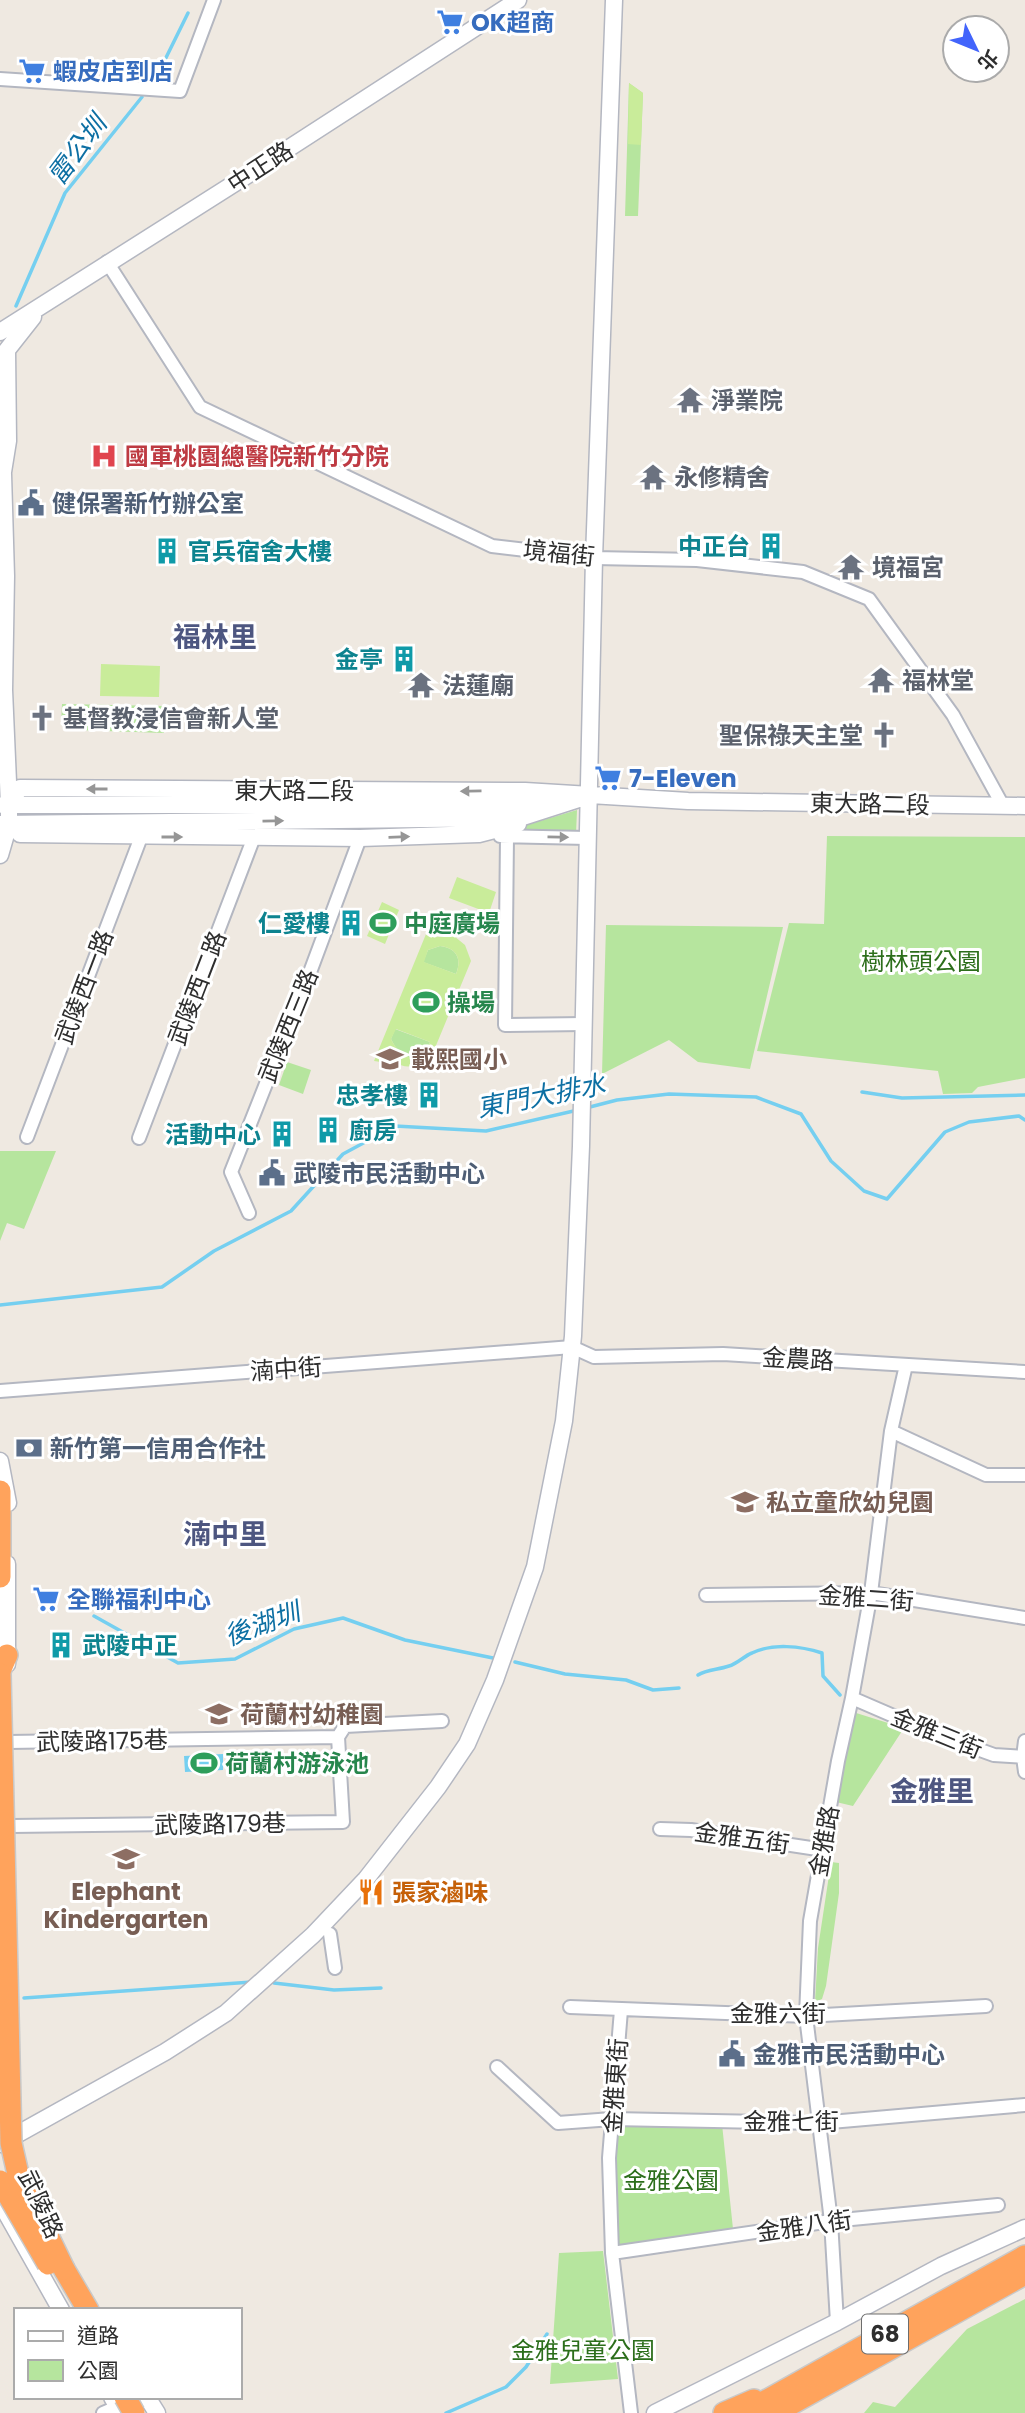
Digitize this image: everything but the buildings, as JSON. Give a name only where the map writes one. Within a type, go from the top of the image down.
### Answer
[{"type":"highway","points":[[0,1491],[0,1577]]},
{"type":"highway","points":[[2,1667],[11,2143],[18,2174],[74,2308]]},
{"type":"highway","points":[[0,2098],[3,2175],[56,2269],[86,2308]]},
{"type":"highway","name":"68","points":[[775,2409],[1025,2256]]},
{"type":"highway","name":"68","points":[[744,2413],[775,2409],[1025,2274]]},
{"type":"highway","points":[[724,2413],[753,2400],[775,2409]]},
{"type":"street","points":[[0,79],[180,90],[214,0]]},
{"type":"street","name":"中正路","points":[[0,332],[518,0]]},
{"type":"street","points":[[0,2144],[166,2052],[226,2013],[313,1935],[366,1879],[438,1787],[467,1744],[495,1680],[536,1567],[564,1421],[572,1347],[582,1130],[594,558],[614,0]]},
{"type":"street","name":"境福街","points":[[107,262],[200,407],[492,546],[594,558],[697,560],[803,572],[869,599],[953,715],[1003,806]]},
{"type":"street","points":[[0,855],[5,824],[6,576],[1,467],[8,441],[7,351],[40,308]]},
{"type":"street","name":"東大路二段","points":[[5,805],[20,788],[525,791],[688,801],[1025,806]]},
{"type":"street","name":"東大路二段","points":[[5,824],[520,818],[588,796]]},
{"type":"street","name":"東大路二段","points":[[479,834],[510,827],[588,796]]},
{"type":"street","name":"東大路二段","points":[[5,824],[21,834],[141,837],[360,838],[479,834],[587,838]]},
{"type":"street","points":[[507,836],[505,1025],[584,1024]]},
{"type":"street","name":"武陵西一路","points":[[27,1137],[141,837]]},
{"type":"street","name":"武陵西二路","points":[[139,1138],[254,837]]},
{"type":"street","name":"武陵西三路","points":[[249,1213],[231,1172],[306,984],[360,838]]},
{"type":"street","name":"金農路","points":[[572,1347],[594,1357],[723,1354],[1025,1372]]},
{"type":"street","name":"湳中街","points":[[0,1391],[572,1347]]},
{"type":"street","name":"金雅路","points":[[837,2322],[831,2221],[806,2015],[810,1921],[871,1593],[891,1431],[906,1365]]},
{"type":"street","points":[[891,1431],[986,1475],[1025,1475]]},
{"type":"street","name":"武陵路","points":[[0,1461],[8,1498],[2,1667],[11,1826],[19,2157],[56,2269],[61,2308]]},
{"type":"street","name":"金雅二街","points":[[706,1595],[871,1593],[1025,1618]]},
{"type":"street","name":"金雅三街","points":[[852,1698],[933,1734],[993,1755],[1024,1757]]},
{"type":"street","name":"武陵路175巷","points":[[8,1742],[338,1737],[345,1726],[442,1721]]},
{"type":"street","name":"武陵路179巷","points":[[11,1826],[343,1822],[338,1737]]},
{"type":"street","points":[[1025,1741],[1025,1772]]},
{"type":"street","name":"金雅五街","points":[[660,1829],[691,1830],[824,1850]]},
{"type":"street","points":[[330,1934],[335,1968]]},
{"type":"street","name":"金雅六街","points":[[570,2007],[806,2015],[986,2006]]},
{"type":"street","name":"金雅東街","points":[[621,2010],[610,2158],[612,2253],[631,2413]]},
{"type":"street","name":"金雅七街","points":[[497,2067],[558,2123],[612,2119],[819,2123],[1025,2105]]},
{"type":"street","name":"武陵路","points":[[0,2202],[56,2269],[94,2308]]},
{"type":"street","name":"金雅八街","points":[[612,2253],[831,2221],[998,2205]]},
{"type":"street","points":[[655,2413],[837,2322],[941,2266],[1025,2228]]},
{"type":"street","points":[[119,2407],[135,2399]]},
{"type":"green space","points":[[629,83],[643,93],[638,216],[625,216]]},
{"type":"green space","points":[[629,83],[643,93],[641,145],[628,144]]},
{"type":"green space","points":[[101,664],[160,666],[159,697],[100,696]]},
{"type":"green space","points":[[62,704],[164,706],[164,733],[76,730],[61,725]]},
{"type":"green space","points":[[577,810],[576,834],[506,831]]},
{"type":"green space","name":"樹林頭公園","points":[[827,836],[1025,837],[1025,1078],[978,1087],[972,1093],[943,1094],[938,1071],[757,1051],[789,923],[824,924]]},
{"type":"green space","points":[[457,877],[496,892],[489,913],[449,898]]},
{"type":"green space","name":"中庭廣場","points":[[382,902],[399,910],[385,944],[367,936]]},
{"type":"green space","points":[[433,917],[440,919],[434,937],[454,936],[465,945],[471,961],[430,1060],[410,1066],[400,1065],[387,1049],[381,1062],[374,1061]],"holes":[[[440,946],[451,949],[457,955],[456,974],[424,962],[428,950]],[[396,1029],[430,1042],[422,1055],[411,1058],[400,1052],[391,1039]]]},
{"type":"green space","points":[[606,925],[783,927],[750,1069],[698,1062],[669,1040],[602,1074]]},
{"type":"green space","points":[[440,946],[451,949],[457,955],[456,974],[423,962],[428,950]]},
{"type":"green space","points":[[395,1029],[430,1042],[426,1050],[416,1058],[405,1056],[391,1039]]},
{"type":"green space","points":[[287,1062],[311,1070],[303,1094],[279,1085]]},
{"type":"green space","points":[[0,1151],[56,1151],[24,1229],[7,1223],[0,1241]]},
{"type":"green space","points":[[853,1712],[904,1728],[853,1806],[836,1802]]},
{"type":"green space","points":[[831,1862],[839,1863],[839,1893],[826,1986],[822,1999],[815,2002],[818,1948]]},
{"type":"green space","name":"金雅公園","points":[[617,2124],[722,2124],[733,2229],[617,2246],[614,2159]]},
{"type":"green space","name":"金雅兒童公園","points":[[603,2251],[618,2379],[550,2384],[559,2253]]},
{"type":"green space","points":[[1025,2299],[1025,2413],[864,2413],[873,2402],[895,2407],[967,2329]]},
{"type":"water","name":"荷蘭村游泳池","points":[[223,1754],[223,1770],[185,1772],[184,1756]]},
{"type":"waterway","name":"雷公圳","points":[[155,80],[188,13]]},
{"type":"waterway","name":"雷公圳","points":[[16,306],[65,193],[142,97]]},
{"type":"waterway","points":[[862,1092],[902,1098],[1025,1095]]},
{"type":"waterway","name":"東門大排水","points":[[586,1108],[617,1100],[669,1094],[756,1097],[801,1114],[831,1161],[864,1191],[887,1199],[945,1132],[969,1122],[1019,1116],[1025,1120]]},
{"type":"waterway","name":"東門大排水","points":[[0,1305],[162,1287],[214,1251],[291,1211],[343,1154],[395,1126],[486,1131],[578,1110]]},
{"type":"waterway","name":"後湖圳","points":[[94,1616],[178,1663],[235,1659],[294,1629],[343,1618],[405,1640],[493,1658]]},
{"type":"waterway","name":"後湖圳","points":[[698,1675],[732,1665],[760,1650],[796,1647],[822,1653],[823,1676],[840,1695]]},
{"type":"waterway","name":"後湖圳","points":[[515,1662],[565,1674],[626,1680],[653,1690],[679,1688]]},
{"type":"waterway","points":[[24,1998],[252,1982]]},
{"type":"waterway","points":[[274,1983],[334,1990],[381,1988]]},
{"type":"waterway","points":[[446,2413],[506,2387],[526,2367],[547,2334]]},
{"type":"place","name":"OK超商","points":[[450,22]]},
{"type":"place","name":"蝦皮店到店","points":[[32,71]]},
{"type":"place","name":"淨業院","points":[[690,400]]},
{"type":"place","name":"國軍桃園總醫院新竹分院","points":[[104,456]]},
{"type":"place","name":"永修精舍","points":[[653,477]]},
{"type":"place","name":"健保署新竹辦公室","points":[[31,503]]},
{"type":"place","name":"中正台","points":[[771,546]]},
{"type":"place","name":"官兵宿舍大樓","points":[[167,551]]},
{"type":"place","name":"境福宮","points":[[851,567]]},
{"type":"place","name":"金亭","points":[[404,659]]},
{"type":"place","name":"福林堂","points":[[881,680]]},
{"type":"place","name":"法蓮廟","points":[[421,685]]},
{"type":"place","name":"基督教浸信會新人堂","points":[[42,718]]},
{"type":"place","name":"聖保祿天主堂","points":[[884,735]]},
{"type":"place","name":"7-Eleven","points":[[608,778]]},
{"type":"place","name":"仁愛樓","points":[[351,923]]},
{"type":"place","name":"中庭廣場","points":[[383,923]]},
{"type":"place","name":"操場","points":[[426,1002]]},
{"type":"place","name":"載熙國小","points":[[390,1059]]},
{"type":"place","name":"忠孝樓","points":[[429,1095]]},
{"type":"place","name":"廚房","points":[[328,1130]]},
{"type":"place","name":"活動中心","points":[[282,1134]]},
{"type":"place","name":"武陵市民活動中心","points":[[272,1173]]},
{"type":"place","name":"新竹第一信用合作社","points":[[29,1448]]},
{"type":"place","name":"私立童欣幼兒園","points":[[745,1502]]},
{"type":"place","name":"全聯福利中心","points":[[46,1599]]},
{"type":"place","name":"武陵中正","points":[[61,1645]]},
{"type":"place","name":"荷蘭村幼稚園","points":[[219,1714]]},
{"type":"place","name":"荷蘭村游泳池","points":[[204,1763]]},
{"type":"place","name":"Elephant Kindergarten","points":[[126,1859]]},
{"type":"place","name":"張家滷味","points":[[371,1892]]},
{"type":"place","name":"金雅市民活動中心","points":[[732,2054]]},
{"type":"district","name":"福林里","points":[[215,637]]},
{"type":"district","name":"湳中里","points":[[225,1534]]},
{"type":"district","name":"金雅里","points":[[932,1791]]}]
